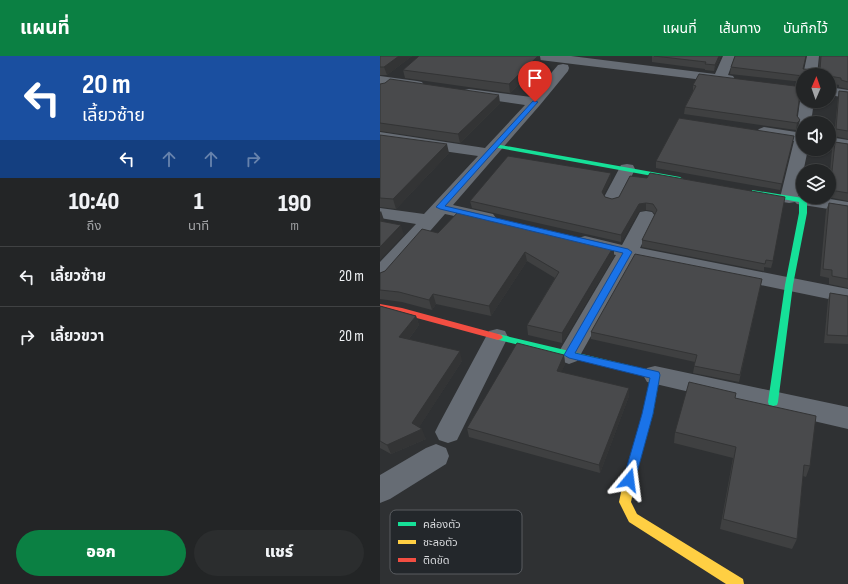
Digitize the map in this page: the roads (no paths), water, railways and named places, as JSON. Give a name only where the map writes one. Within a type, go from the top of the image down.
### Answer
[{"type":"street","points":[[540,56],[559,61],[588,59],[743,80]]},
{"type":"street","points":[[811,68],[813,56]]},
{"type":"street","points":[[720,78],[729,57]]},
{"type":"street","points":[[380,275],[535,102],[559,61]]},
{"type":"street","points":[[383,83],[406,69]]},
{"type":"street","points":[[383,83],[428,87]]},
{"type":"street","points":[[458,91],[535,102]]},
{"type":"street","points":[[836,92],[848,94]]},
{"type":"street","points":[[749,130],[796,137]]},
{"type":"street","points":[[380,137],[492,150],[627,169],[689,180]]},
{"type":"street","points":[[836,143],[848,145]]},
{"type":"street","points":[[612,199],[627,169]]},
{"type":"street","points":[[743,190],[796,199]]},
{"type":"street","points":[[773,402],[789,285],[803,213],[798,204]]},
{"type":"street","points":[[828,204],[848,207]]},
{"type":"street","points":[[380,213],[434,214],[508,223]]},
{"type":"street","points":[[569,355],[628,252],[646,216]]},
{"type":"street","points":[[568,238],[628,252],[848,296]]},
{"type":"street","points":[[380,307],[402,311],[569,355],[848,418]]},
{"type":"street","points":[[448,432],[497,337]]},
{"type":"street","points":[[655,375],[648,414],[629,480],[625,502],[633,518],[738,584]]},
{"type":"street","points":[[380,490],[436,456]]}]
